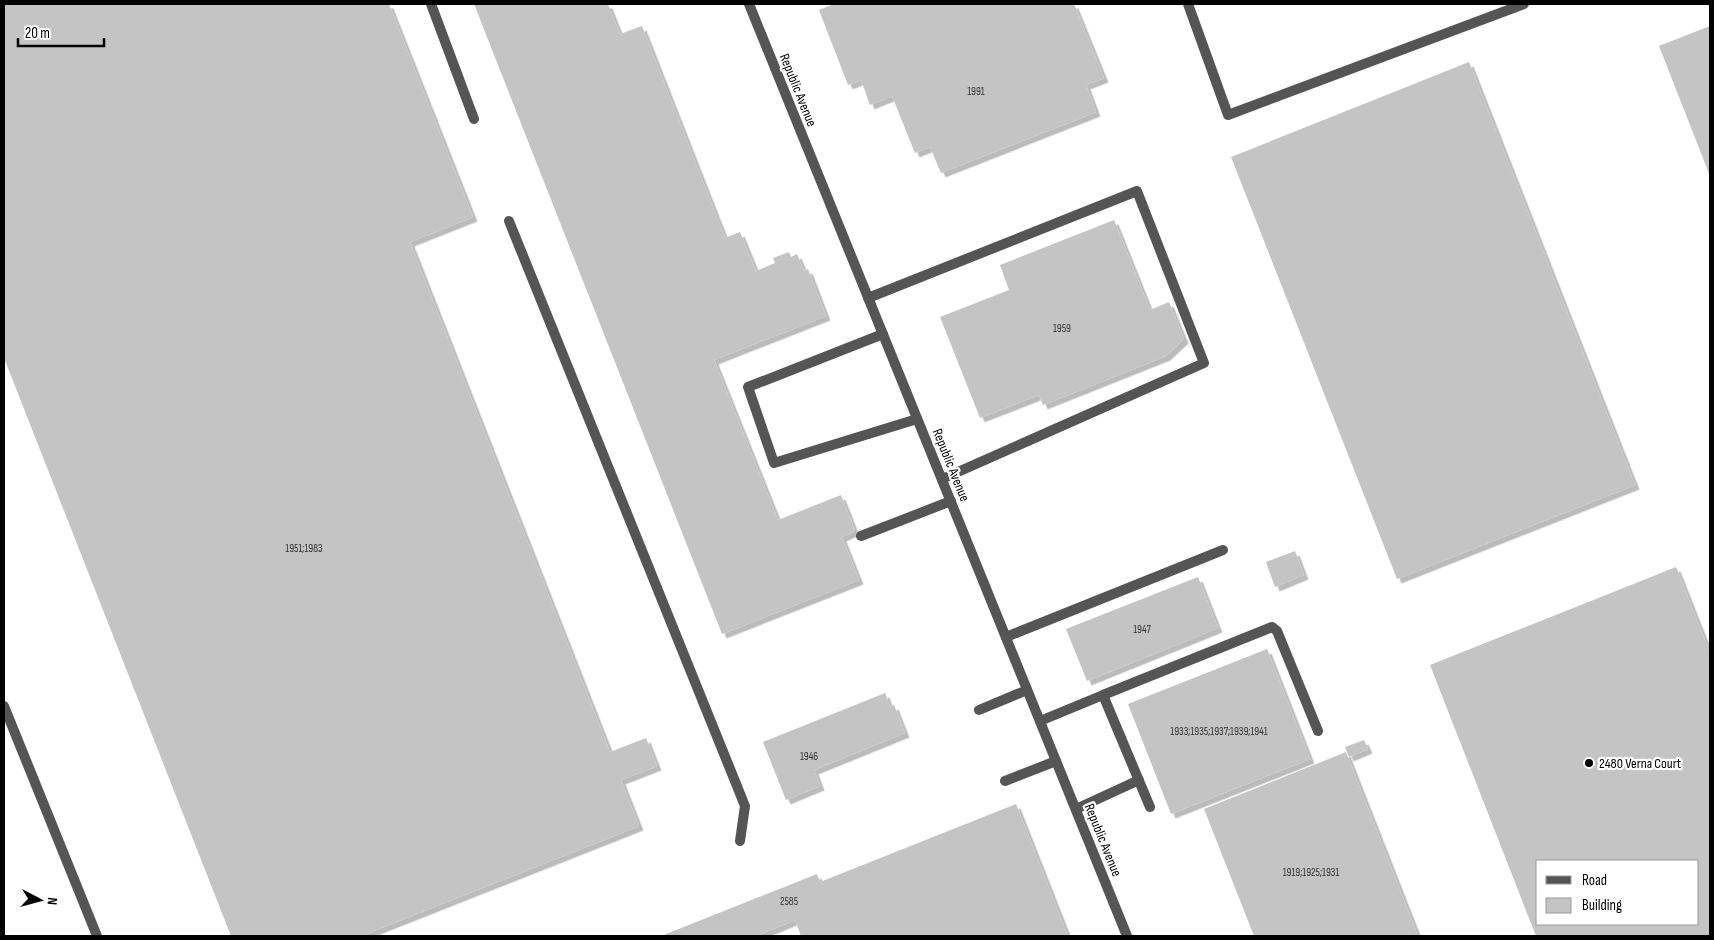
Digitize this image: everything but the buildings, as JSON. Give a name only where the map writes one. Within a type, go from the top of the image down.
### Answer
[{"type":"street","points":[[431,4],[474,119]]},
{"type":"street","name":"Republic Avenue","points":[[749,4],[1127,936]]},
{"type":"street","points":[[1188,4],[1228,115],[1524,4]]},
{"type":"street","points":[[868,298],[1137,191],[1204,362],[942,479]]},
{"type":"street","points":[[509,221],[745,806],[740,841]]},
{"type":"street","points":[[883,334],[748,387],[774,463],[917,420]]},
{"type":"street","points":[[860,536],[951,501]]},
{"type":"street","points":[[1006,637],[1223,550]]},
{"type":"street","points":[[1040,721],[1272,627],[1277,631],[1318,731]]},
{"type":"street","points":[[979,710],[1027,690]]},
{"type":"street","points":[[1103,695],[1150,807]]},
{"type":"street","points":[[4,706],[96,936]]},
{"type":"street","points":[[1005,781],[1056,761]]},
{"type":"street","points":[[1076,809],[1139,780]]},
{"type":"place","name":"2480 Verna Court","points":[[1589,763]]}]
